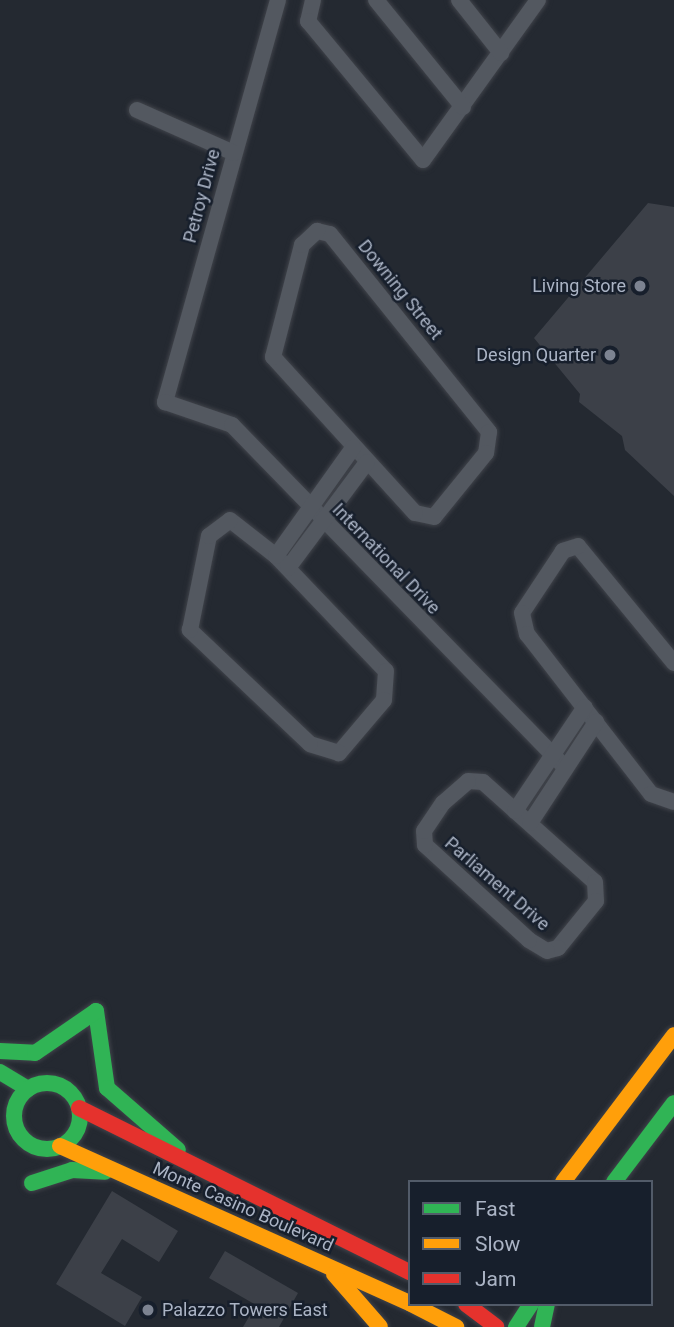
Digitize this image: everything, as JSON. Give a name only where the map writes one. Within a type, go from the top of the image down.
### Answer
[{"type":"street","name":"Petroy Drive","points":[[165,402],[278,0]]},
{"type":"street","points":[[313,0],[308,21],[416,157],[428,157],[538,0]]},
{"type":"street","points":[[376,0],[463,107]]},
{"type":"street","points":[[459,0],[501,53]]},
{"type":"street","points":[[137,110],[234,153]]},
{"type":"street","name":"Downing Street","points":[[317,231],[330,234],[491,438],[441,512],[428,518],[415,513],[353,448],[273,357],[302,245],[317,231]]},
{"type":"street","name":"International Drive","points":[[165,402],[232,425],[565,768]]},
{"type":"street","points":[[276,556],[353,448]]},
{"type":"street","points":[[288,568],[366,462]]},
{"type":"street","points":[[241,524],[276,556],[386,671],[384,700],[339,753],[310,744],[190,630],[198,570],[216,525],[241,524]]},
{"type":"street","points":[[674,663],[590,555],[571,546],[521,619],[651,794],[674,802]]},
{"type":"street","points":[[515,811],[585,707]]},
{"type":"street","points":[[530,823],[596,722]]},
{"type":"street","name":"Parliament Drive","points":[[468,781],[483,782],[515,811],[591,878],[597,892],[574,933],[552,951],[529,940],[423,839],[443,803],[468,781]]},
{"type":"street","points":[[0,1051],[35,1053],[96,1011],[107,1088],[125,1110],[222,1181]]},
{"type":"street","points":[[564,1180],[674,1035]]},
{"type":"street","points":[[0,1072],[27,1089],[57,1084],[79,1108],[75,1134],[60,1146],[34,1146],[15,1122],[0,1114]]},
{"type":"street","points":[[15,1122],[18,1101],[27,1089]]},
{"type":"street","points":[[616,1180],[674,1103]]},
{"type":"street","name":"Monte Casino Boulevard","points":[[79,1108],[408,1271]]},
{"type":"street","name":"Monte Casino Boulevard","points":[[60,1146],[408,1303]]},
{"type":"street","points":[[32,1183],[72,1170],[138,1180]]},
{"type":"street","points":[[360,1247],[408,1263]]},
{"type":"street","points":[[322,1264],[380,1327]]},
{"type":"street","name":"Monte Casino Boulevard","points":[[415,1306],[458,1327]]},
{"type":"street","points":[[458,1327],[472,1306],[496,1327]]},
{"type":"street","points":[[516,1327],[530,1306]]},
{"type":"street","points":[[542,1327],[547,1306]]},
{"type":"building","name":"Design Quarter","points":[[648,203],[674,207],[674,496],[625,450],[622,436],[579,402],[580,394],[534,338]]},
{"type":"building","points":[[112,1191],[178,1231],[159,1262],[122,1239],[101,1273],[142,1297],[125,1326],[56,1284]]},
{"type":"building","points":[[225,1251],[298,1293],[279,1327],[243,1327],[256,1305],[209,1278]]},
{"type":"traffic: fast","points":[[96,1011],[107,1088],[178,1150]]},
{"type":"traffic: fast","points":[[0,1051],[35,1053],[96,1011]]},
{"type":"traffic: fast","points":[[0,1072],[28,1089]]},
{"type":"traffic: fast","points":[[47,1083],[60,1086],[70,1093],[77,1103],[80,1116],[77,1129],[70,1139],[60,1146],[47,1149],[34,1146],[24,1139],[17,1129],[14,1116],[17,1103],[24,1093],[34,1086],[47,1083]]},
{"type":"traffic: fast","points":[[616,1180],[674,1103]]},
{"type":"traffic: fast","points":[[32,1183],[72,1170],[105,1172]]},
{"type":"traffic: fast","points":[[516,1327],[530,1306]]},
{"type":"traffic: fast","points":[[542,1327],[547,1306]]},
{"type":"traffic: slow","points":[[565,1180],[674,1035]]},
{"type":"traffic: slow","points":[[60,1146],[408,1302]]},
{"type":"traffic: slow","points":[[334,1274],[380,1327]]},
{"type":"traffic: slow","points":[[415,1306],[456,1327]]},
{"type":"traffic: jam","points":[[79,1108],[408,1271]]},
{"type":"traffic: jam","points":[[469,1306],[496,1327]]},
{"type":"place","name":"Living Store","points":[[640,286]]},
{"type":"place","name":"Design Quarter","points":[[610,355]]},
{"type":"place","name":"Palazzo Towers East","points":[[148,1310]]}]
